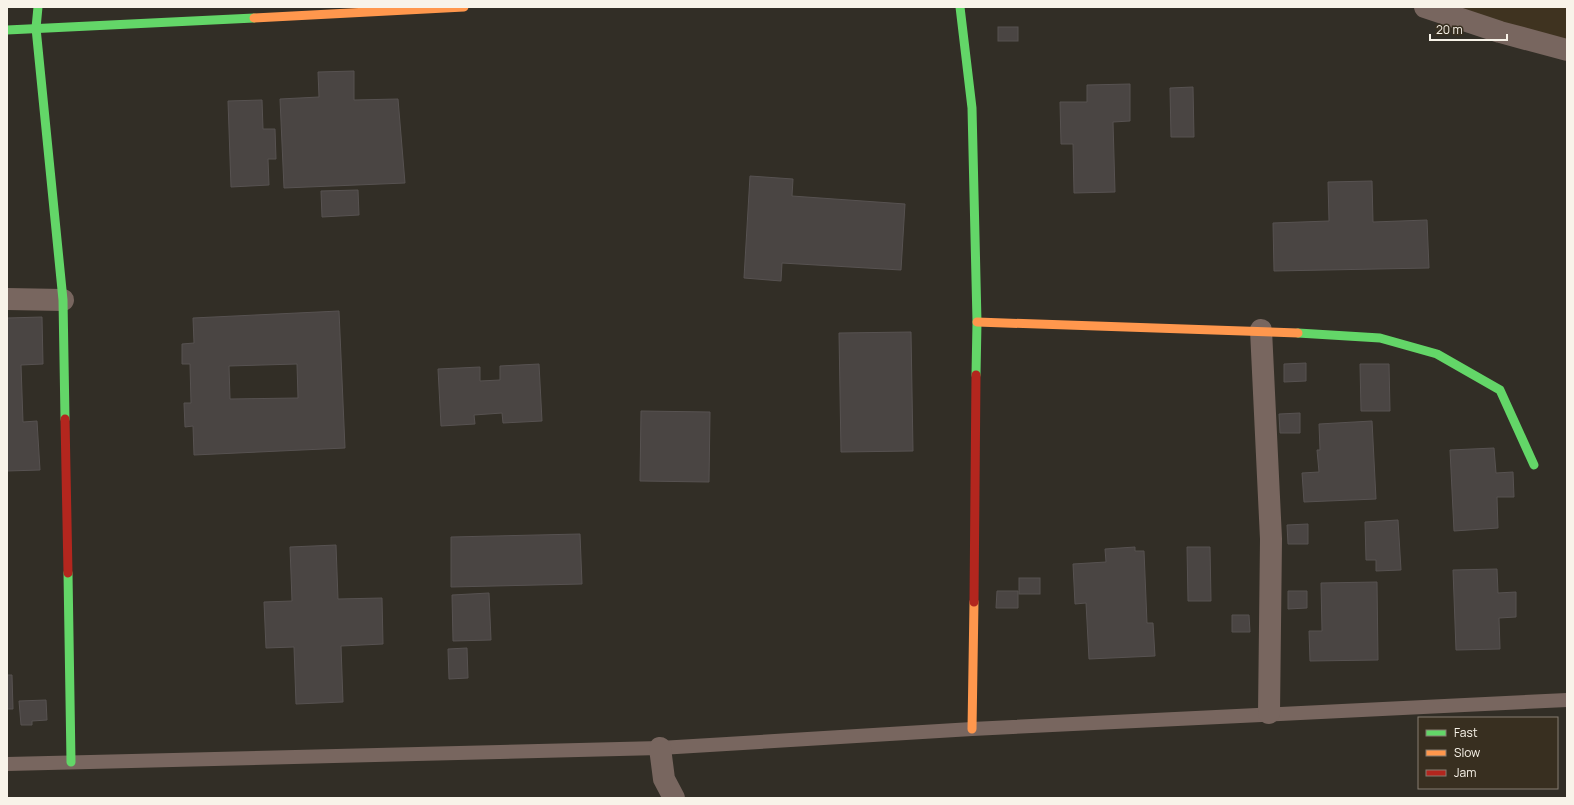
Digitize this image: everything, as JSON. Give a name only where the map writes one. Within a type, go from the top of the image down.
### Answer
[{"type":"street","points":[[38,7],[36,28],[62,300],[71,762]]},
{"type":"street","points":[[7,30],[464,7]]},
{"type":"street","points":[[960,7],[972,108],[977,322],[972,729]]},
{"type":"street","points":[[1425,7],[1500,32],[1567,50]]},
{"type":"street","points":[[7,299],[62,300]]},
{"type":"street","points":[[977,322],[1261,330],[1380,338],[1437,354],[1500,390],[1534,465]]},
{"type":"street","points":[[1261,330],[1271,539],[1268,713]]},
{"type":"street","points":[[660,748],[664,779],[674,798]]},
{"type":"lane","points":[[7,764],[660,748],[1268,713],[1567,700]]},
{"type":"shaded area","points":[[1426,7],[1567,7],[1567,52]]},
{"type":"building","points":[[998,27],[1018,27],[1018,41],[998,41]]},
{"type":"building","points":[[354,71],[354,100],[398,99],[405,183],[284,188],[280,99],[319,97],[318,72]]},
{"type":"building","points":[[1130,84],[1130,121],[1113,122],[1115,192],[1074,193],[1073,144],[1061,144],[1060,102],[1087,102],[1087,85]]},
{"type":"building","points":[[1193,87],[1194,137],[1171,137],[1170,88]]},
{"type":"building","points":[[262,100],[263,129],[275,129],[276,159],[268,159],[269,185],[231,187],[228,101]]},
{"type":"building","points":[[750,176],[793,179],[792,196],[905,204],[901,270],[782,263],[781,281],[744,278]]},
{"type":"building","points":[[1372,181],[1373,222],[1427,220],[1429,268],[1274,271],[1273,223],[1329,221],[1328,182]]},
{"type":"building","points":[[358,190],[359,215],[322,217],[321,191]]},
{"type":"building","points":[[339,311],[345,448],[194,455],[193,426],[185,427],[184,403],[191,403],[190,364],[182,364],[182,344],[194,343],[193,318]],"holes":[[[297,364],[298,398],[230,399],[229,366]]]},
{"type":"building","points":[[42,317],[43,364],[21,365],[23,422],[37,421],[40,470],[7,471],[7,318]]},
{"type":"building","points":[[911,332],[913,451],[841,452],[839,333]]},
{"type":"building","points":[[1306,363],[1306,381],[1284,382],[1284,364]]},
{"type":"building","points":[[539,364],[542,421],[503,423],[502,413],[474,415],[475,424],[441,426],[438,369],[480,367],[480,381],[500,380],[500,366]]},
{"type":"building","points":[[1360,364],[1389,364],[1390,411],[1361,411]]},
{"type":"building","points":[[641,411],[710,412],[709,482],[640,481]]},
{"type":"building","points":[[1300,413],[1300,433],[1280,433],[1279,414]]},
{"type":"building","points":[[1372,421],[1376,499],[1304,502],[1302,473],[1319,472],[1317,450],[1320,450],[1319,424]]},
{"type":"building","points":[[1494,448],[1496,473],[1513,472],[1514,497],[1497,497],[1498,528],[1454,531],[1450,450]]},
{"type":"building","points":[[1398,520],[1401,570],[1376,571],[1376,560],[1366,560],[1365,522]]},
{"type":"building","points":[[1308,524],[1308,544],[1288,544],[1287,525]]},
{"type":"building","points":[[580,534],[582,584],[451,587],[451,537]]},
{"type":"building","points":[[336,545],[338,599],[382,598],[383,644],[341,646],[343,702],[296,704],[294,647],[266,648],[264,602],[292,601],[290,547]]},
{"type":"building","points":[[1135,547],[1135,551],[1144,551],[1147,623],[1153,623],[1155,656],[1089,659],[1086,603],[1075,604],[1073,564],[1106,562],[1105,549]]},
{"type":"building","points":[[1187,547],[1210,547],[1211,601],[1188,601]]},
{"type":"building","points":[[1497,569],[1498,593],[1516,592],[1516,617],[1499,618],[1500,649],[1456,650],[1453,570]]},
{"type":"building","points":[[1019,578],[1040,578],[1040,594],[1019,594]]},
{"type":"building","points":[[1377,582],[1378,660],[1310,661],[1309,631],[1322,631],[1321,583]]},
{"type":"building","points":[[997,591],[1018,591],[1018,608],[996,608]]},
{"type":"building","points":[[1288,591],[1307,591],[1307,608],[1288,609]]},
{"type":"building","points":[[489,593],[491,640],[453,641],[452,595]]},
{"type":"building","points":[[1232,615],[1249,615],[1250,632],[1232,632]]},
{"type":"building","points":[[467,648],[468,678],[449,679],[448,649]]},
{"type":"building","points":[[7,675],[12,675],[13,709],[7,709]]},
{"type":"building","points":[[46,700],[47,720],[32,721],[32,725],[21,725],[19,701]]},
{"type":"traffic: fast","points":[[38,7],[36,28],[63,300],[65,419]]},
{"type":"traffic: fast","points":[[960,7],[972,108],[977,322],[976,375]]},
{"type":"traffic: fast","points":[[7,30],[254,18]]},
{"type":"traffic: fast","points":[[1298,333],[1380,338],[1437,354],[1500,390],[1534,465]]},
{"type":"traffic: fast","points":[[68,573],[71,762]]},
{"type":"traffic: slow","points":[[254,18],[464,7]]},
{"type":"traffic: slow","points":[[977,322],[1298,333]]},
{"type":"traffic: slow","points":[[972,729],[974,602]]},
{"type":"traffic: jam","points":[[974,602],[976,375]]},
{"type":"traffic: jam","points":[[65,419],[68,573]]}]
